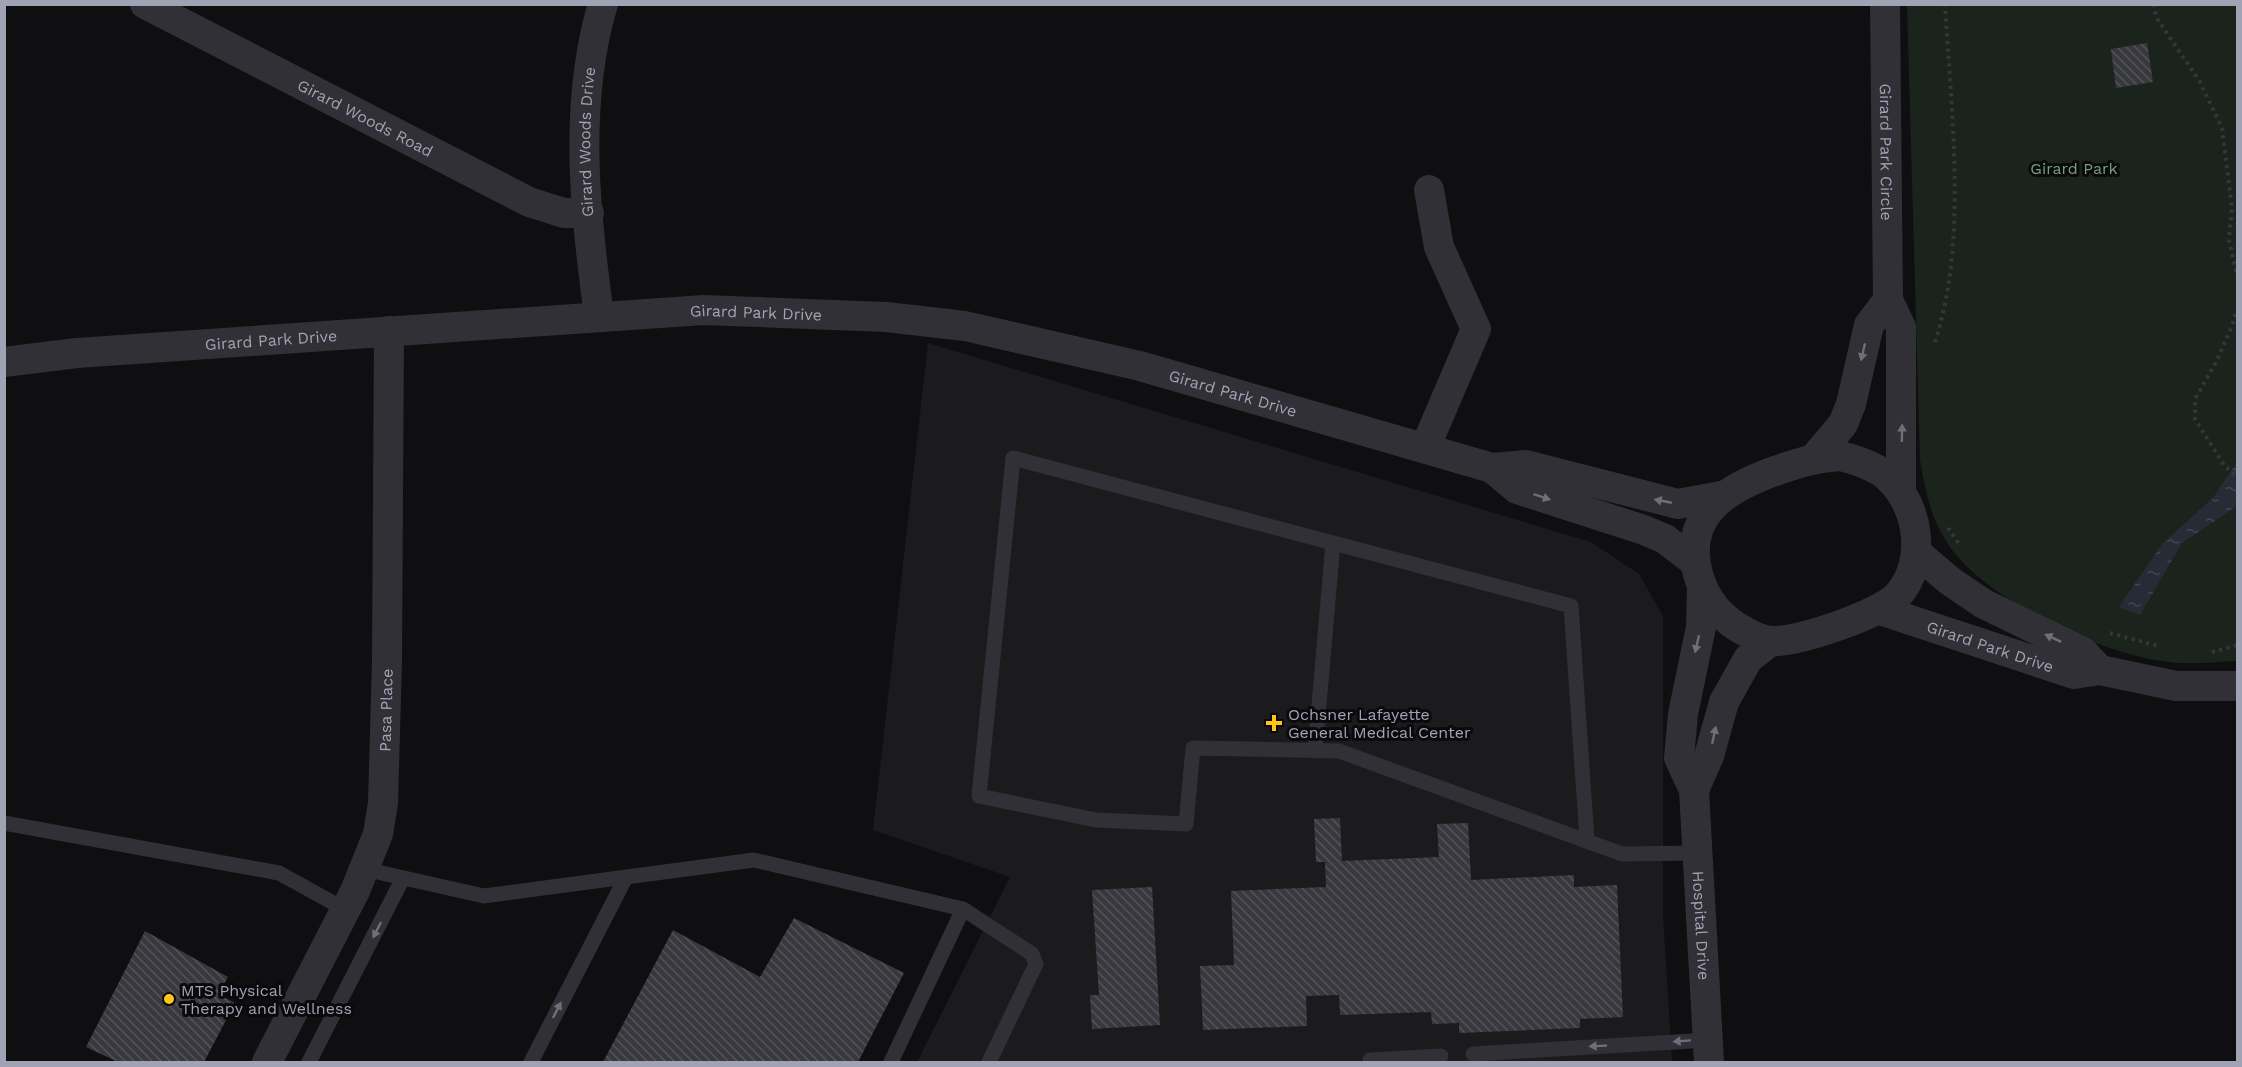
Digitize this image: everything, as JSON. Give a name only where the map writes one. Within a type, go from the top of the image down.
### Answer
[{"type":"street","name":"Girard Woods Road","points":[[145,4],[529,202],[564,213],[589,213]]},
{"type":"street","name":"Girard Woods Drive","points":[[599,315],[584,140],[588,79],[603,4]]},
{"type":"street","name":"Girard Park Circle","points":[[1886,4],[1888,300],[1901,327],[1901,491]]},
{"type":"street","points":[[1425,448],[1476,329],[1439,247],[1429,190]]},
{"type":"street","points":[[1815,457],[1843,424],[1851,404],[1869,325],[1888,300]]},
{"type":"street","name":"Girard Park Drive","points":[[4,362],[77,353],[599,315],[704,310],[806,312],[886,317],[964,327],[1140,366],[1492,468],[1526,465],[1678,504],[1721,496]]},
{"type":"street","name":"Pasa Place","points":[[267,1062],[346,910],[378,834],[383,803],[389,331]]},
{"type":"street","points":[[1841,456],[1864,462],[1883,474],[1901,491],[1916,532],[1917,553],[1910,575],[1898,595],[1880,610],[1823,630],[1771,641],[1734,626],[1717,611],[1698,574],[1695,540],[1704,518],[1721,496],[1742,482],[1815,457],[1841,456]]},
{"type":"street","name":"Girard Park Drive","points":[[1492,468],[1517,489],[1644,530],[1672,544],[1698,574]]},
{"type":"street","name":"Girard Park Drive","points":[[1917,553],[1950,581],[1984,604],[2084,652],[2100,670]]},
{"type":"street","name":"Hospital Drive","points":[[1698,574],[1701,627],[1683,714],[1679,758],[1694,790],[1708,1051]]},
{"type":"street","name":"Girard Park Drive","points":[[1880,610],[1942,628],[2074,674],[2100,670],[2176,686],[2238,686]]},
{"type":"street","name":"Hospital Drive","points":[[1694,790],[1709,756],[1724,702],[1748,659],[1771,641]]},
{"type":"lane","points":[[1587,840],[1570,606],[1013,458],[979,796],[1096,820],[1186,824],[1193,748],[1339,752],[1622,854],[1697,853]]},
{"type":"lane","points":[[1315,751],[1333,543]]},
{"type":"lane","points":[[4,823],[279,873],[346,910]]},
{"type":"lane","points":[[364,869],[484,896],[754,860],[963,909],[1032,954],[1036,964],[988,1062]]},
{"type":"lane","points":[[531,1062],[626,877]]},
{"type":"lane","points":[[309,1062],[403,878]]},
{"type":"lane","points":[[891,1062],[963,909]]},
{"type":"lane","points":[[1473,1054],[1708,1051]]},
{"type":"lane","points":[[1370,1060],[1441,1056]]},
{"type":"path","points":[[1935,344],[1946,311],[1954,217],[1954,157],[1945,4]]},
{"type":"path","points":[[2154,4],[2156,17],[2200,82],[2222,129],[2232,208],[2229,240],[2238,280]]},
{"type":"path","points":[[2238,307],[2217,360],[2195,399],[2195,419],[2224,465],[2238,478]]},
{"type":"path","points":[[1946,525],[1965,552]]},
{"type":"path","points":[[2109,632],[2163,648]]},
{"type":"path","points":[[2203,654],[2238,645]]},
{"type":"shaded area","name":"Ochsner Lafayette General Medical Center","points":[[928,343],[1591,542],[1639,574],[1663,616],[1663,916],[1672,1062],[917,1062],[1010,877],[873,830]]},
{"type":"green space","name":"Girard Park","points":[[1907,5],[2237,5],[2237,661],[2178,663],[2150,659],[2118,651],[2084,638],[2050,623],[1988,585],[1964,563],[1940,532],[1929,502],[1920,460]]},
{"type":"water","points":[[2237,462],[2237,506],[2182,543],[2140,615],[2119,607],[2162,544],[2213,498]]},
{"type":"building","points":[[2147,43],[2153,82],[2116,88],[2111,49]]},
{"type":"building","points":[[1340,818],[1342,861],[1439,857],[1437,824],[1468,823],[1471,880],[1574,875],[1574,887],[1617,885],[1623,1017],[1580,1019],[1580,1028],[1459,1033],[1459,1023],[1432,1024],[1431,1012],[1340,1015],[1339,995],[1306,996],[1307,1026],[1203,1030],[1200,966],[1234,965],[1231,891],[1326,887],[1325,862],[1316,862],[1314,819]]},
{"type":"building","points":[[1152,887],[1160,1025],[1092,1029],[1090,995],[1099,995],[1092,890]]},
{"type":"building","points":[[794,918],[904,973],[858,1062],[603,1062],[673,930],[760,977]]},
{"type":"building","name":"MTS Physical Therapy and Wellness","points":[[145,931],[228,977],[218,994],[235,1003],[204,1062],[118,1062],[86,1047]]},
{"type":"place","name":"Ochsner Lafayette General Medical Center","points":[[1274,723]]},
{"type":"place","name":"MTS Physical Therapy and Wellness","points":[[169,999]]}]
